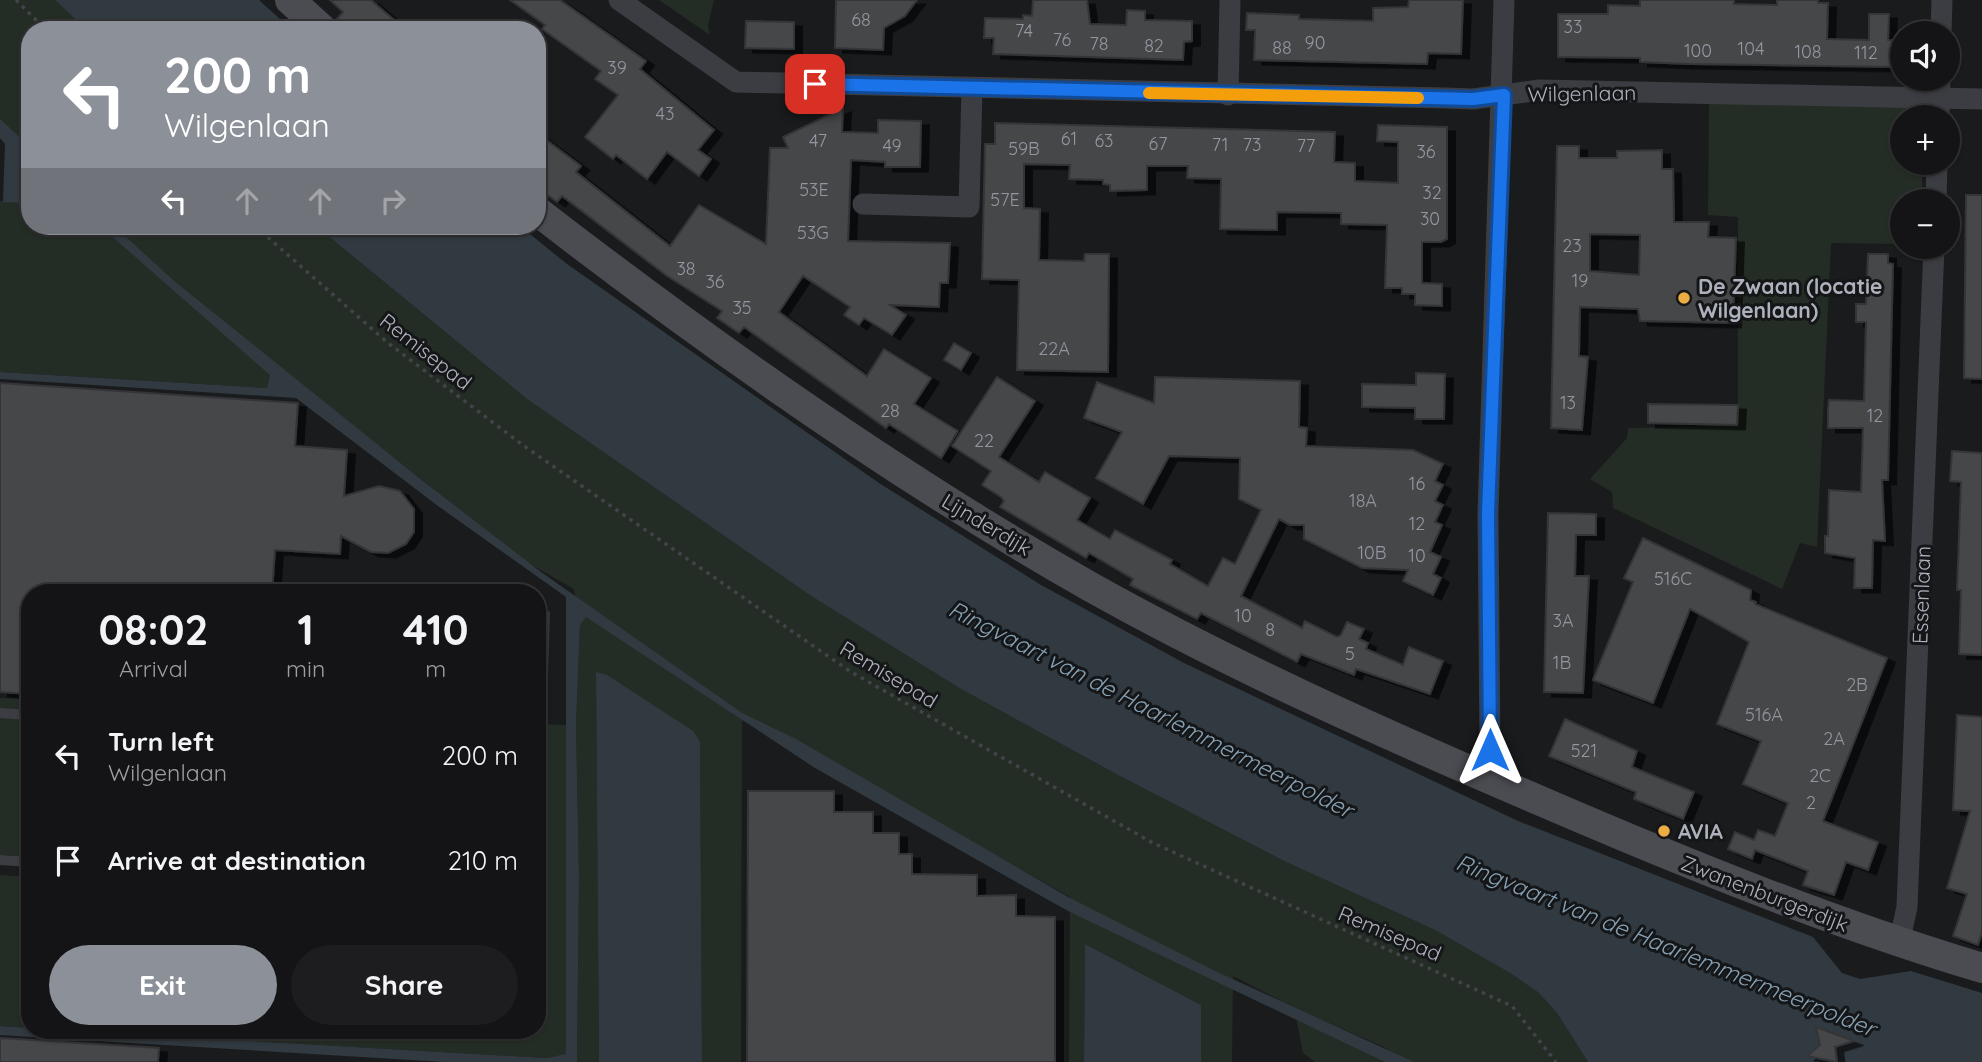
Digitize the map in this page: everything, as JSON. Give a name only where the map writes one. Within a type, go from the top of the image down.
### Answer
[{"type":"street","points":[[290,0],[313,21]]},
{"type":"street","name":"Wilgenlaan","points":[[619,0],[736,82],[1473,99],[1540,90],[1982,99]]},
{"type":"street","points":[[1228,95],[1230,0]]},
{"type":"street","points":[[1476,773],[1490,750],[1488,513],[1504,95],[1504,0]]},
{"type":"street","points":[[1941,21],[1942,0]]},
{"type":"street","points":[[863,204],[969,207],[972,88]]},
{"type":"street","name":"Lijnderdijk","points":[[546,218],[718,346],[900,470],[990,526],[1185,638],[1302,695],[1476,773]]},
{"type":"street","name":"Essenlaan","points":[[1899,943],[1908,895],[1934,259]]},
{"type":"street","name":"Zwanenburgerdijk","points":[[1476,773],[1820,916],[1982,968]]},
{"type":"lane","points":[[0,713],[21,714]]},
{"type":"lane","points":[[0,860],[21,861]]},
{"type":"path","points":[[16,0],[37,21]]},
{"type":"path","name":"Remisepad","points":[[265,235],[388,343],[524,446],[851,672],[1153,843],[1512,1006],[1556,1062]]},
{"type":"shaded area","points":[[0,0],[55,0],[77,21],[21,21],[21,147],[0,127]]},
{"type":"shaded area","points":[[659,0],[714,0],[708,25],[710,35]]},
{"type":"shaded area","points":[[1709,100],[1924,102],[1924,105],[1890,105],[1890,175],[1922,175],[1922,189],[1890,189],[1890,244],[1831,243],[1817,547],[1800,543],[1782,589],[1613,508],[1612,492],[1590,479],[1627,438],[1628,428],[1738,426],[1738,217],[1708,215]]},
{"type":"shaded area","points":[[0,201],[21,202],[21,235],[327,235],[527,399],[811,596],[961,689],[1118,775],[1284,861],[1435,930],[1510,973],[1539,993],[1557,1013],[1588,1062],[1393,1062],[1393,1053],[1384,1047],[1297,1009],[1233,976],[1232,1062],[1201,1062],[1201,1005],[1085,944],[1084,1062],[1069,1062],[1070,897],[742,714],[741,1062],[702,1062],[700,743],[596,673],[599,1062],[577,1062],[579,877],[576,725],[580,625],[574,589],[530,564],[362,433],[270,376],[267,388],[0,372]]},
{"type":"shaded area","points":[[0,698],[21,699],[21,856],[0,855]]},
{"type":"shaded area","points":[[546,724],[567,725],[566,1055],[547,1058],[216,1039],[546,1039]]},
{"type":"shaded area","points":[[0,875],[21,876],[21,1027],[0,1026]]},
{"type":"shaded area","points":[[1296,1018],[1385,1062],[1315,1062],[1303,1053]]},
{"type":"water","points":[[55,0],[259,0],[282,21],[77,21]]},
{"type":"water","points":[[0,119],[21,139],[21,203],[3,202],[5,144],[0,138]]},
{"type":"water","points":[[110,235],[124,235],[174,281],[541,572],[742,713],[796,739],[1070,898],[1213,970],[1414,1062],[1385,1062],[1070,912],[815,768],[586,617],[580,625],[576,725],[579,877],[577,1062],[444,1062],[66,1039],[216,1039],[547,1058],[566,1054],[566,597],[438,506],[296,398],[0,379],[0,372],[267,388],[270,375]]},
{"type":"water","name":"Ringvaart van de Haarlemmermeerpolder","points":[[327,235],[531,235],[567,264],[879,483],[1041,585],[1184,663],[1518,821],[1813,937],[1842,973],[1860,979],[1911,971],[1982,993],[1982,1062],[1588,1062],[1557,1013],[1539,993],[1510,973],[1435,930],[1284,861],[1118,775],[961,689],[811,596],[527,399]]},
{"type":"water","points":[[546,610],[550,612],[546,708]]},
{"type":"water","points":[[596,672],[607,675],[693,731],[700,742],[702,1062],[599,1062]]},
{"type":"water","points":[[1085,944],[1201,1005],[1201,1062],[1084,1062]]},
{"type":"water","points":[[0,1026],[21,1027],[21,1036],[0,1035]]},
{"type":"building","points":[[330,0],[371,0],[396,21],[339,21],[337,19],[343,12]]},
{"type":"building","points":[[510,0],[560,0],[646,61],[640,69],[714,130],[698,150],[711,159],[699,176],[667,152],[647,179],[616,155],[613,159],[585,137],[618,95],[595,79],[601,71],[546,32],[546,21],[539,21]]},
{"type":"building","points":[[836,0],[917,0],[905,16],[884,28],[883,50],[835,48]]},
{"type":"building","points":[[1033,0],[1087,0],[1090,24],[1126,25],[1127,10],[1145,11],[1145,20],[1192,21],[1192,41],[1184,42],[1183,60],[993,54],[994,38],[984,38],[985,18],[1023,19],[1023,15],[1032,16]]},
{"type":"building","points":[[1409,0],[1463,0],[1461,54],[1428,53],[1427,64],[1254,60],[1255,30],[1246,30],[1247,13],[1299,15],[1299,19],[1373,21],[1373,8],[1408,7]]},
{"type":"building","points":[[1640,0],[1734,0],[1734,4],[1777,5],[1777,0],[1818,0],[1818,3],[1828,3],[1827,39],[1869,40],[1869,14],[1889,14],[1890,67],[1689,64],[1640,62],[1640,58],[1558,57],[1558,14],[1608,14],[1608,5],[1640,6]]},
{"type":"building","points":[[746,21],[794,22],[794,49],[745,48]]},
{"type":"building","points":[[843,108],[842,132],[878,133],[878,120],[921,121],[920,167],[885,167],[885,162],[851,160],[848,241],[950,243],[948,283],[940,283],[939,307],[890,305],[906,315],[892,335],[864,318],[859,325],[844,315],[850,307],[803,276],[779,312],[867,376],[884,349],[931,378],[914,404],[958,431],[941,458],[889,424],[886,428],[744,327],[739,333],[717,318],[722,311],[667,276],[562,196],[557,202],[546,194],[546,140],[581,166],[576,172],[670,246],[699,205],[766,244],[770,148],[788,148],[783,137]]},
{"type":"building","points":[[995,123],[1335,132],[1334,162],[1355,163],[1355,181],[1398,183],[1398,142],[1377,141],[1378,125],[1447,127],[1447,239],[1441,242],[1422,242],[1422,283],[1442,284],[1442,306],[1415,305],[1415,294],[1402,294],[1402,288],[1385,288],[1387,225],[1341,224],[1341,213],[1277,212],[1277,230],[1220,229],[1221,179],[1187,178],[1188,166],[1147,166],[1147,190],[1110,191],[1110,185],[1103,184],[1103,180],[1069,179],[1070,165],[1024,164],[1024,208],[1040,209],[1039,260],[1084,261],[1085,254],[1109,254],[1108,372],[1017,370],[1019,280],[982,279],[985,144],[995,144]]},
{"type":"building","points":[[1557,146],[1579,146],[1579,158],[1617,158],[1617,151],[1662,150],[1662,169],[1673,169],[1674,222],[1709,222],[1708,237],[1736,238],[1733,323],[1640,321],[1638,309],[1580,307],[1579,356],[1588,357],[1582,430],[1551,428]],"holes":[[[1590,234],[1640,235],[1639,275],[1590,271]]]},
{"type":"building","points":[[1966,195],[1982,195],[1982,379],[1964,378]]},
{"type":"building","points":[[1868,254],[1888,254],[1888,263],[1893,264],[1888,480],[1882,480],[1885,541],[1873,540],[1872,588],[1854,588],[1855,558],[1825,553],[1825,536],[1828,536],[1829,490],[1861,492],[1863,428],[1828,428],[1828,409],[1829,400],[1864,401],[1866,322],[1856,322],[1856,304],[1866,304]]},
{"type":"building","points":[[954,343],[971,353],[961,370],[944,360]]},
{"type":"building","points":[[1416,373],[1445,374],[1444,419],[1415,419],[1415,408],[1362,407],[1362,384],[1416,385]]},
{"type":"building","points":[[997,377],[1035,401],[999,457],[1039,482],[1045,472],[1090,498],[1077,520],[1110,539],[1115,530],[1172,560],[1170,564],[1208,586],[1223,558],[1235,564],[1261,510],[1239,499],[1240,458],[1169,456],[1143,504],[1096,478],[1122,432],[1084,418],[1097,382],[1154,403],[1155,377],[1300,381],[1299,427],[1307,428],[1306,446],[1413,450],[1443,464],[1435,481],[1443,485],[1435,501],[1443,505],[1435,522],[1442,525],[1430,552],[1441,557],[1433,574],[1441,578],[1433,595],[1403,581],[1408,570],[1362,568],[1304,539],[1304,525],[1290,525],[1279,519],[1241,596],[1302,628],[1305,621],[1337,637],[1341,635],[1347,622],[1364,629],[1359,639],[1368,643],[1366,649],[1403,665],[1409,647],[1443,661],[1430,694],[1356,669],[1354,675],[1301,654],[1297,662],[1201,613],[1197,619],[1130,585],[1133,579],[1089,553],[1086,558],[1000,507],[1004,501],[1001,497],[982,485],[991,471],[952,446]]},
{"type":"building","points":[[0,383],[298,403],[295,446],[347,450],[344,496],[379,486],[400,491],[414,509],[414,532],[406,544],[388,553],[371,552],[341,536],[340,554],[275,550],[273,584],[21,584],[21,693],[0,692]]},
{"type":"building","points":[[1648,404],[1738,405],[1737,425],[1648,423]]},
{"type":"building","points":[[1952,451],[1982,453],[1982,655],[1959,654],[1961,590],[1957,590],[1961,482],[1950,481]]},
{"type":"building","points":[[1548,513],[1596,514],[1596,535],[1576,535],[1575,576],[1589,576],[1583,693],[1544,692]]},
{"type":"building","points":[[1643,538],[1751,590],[1750,600],[1756,602],[1755,604],[1887,658],[1823,821],[1878,842],[1868,870],[1846,862],[1834,895],[1803,885],[1808,871],[1755,850],[1752,859],[1728,849],[1735,832],[1754,840],[1758,830],[1775,836],[1788,803],[1743,784],[1761,741],[1717,724],[1749,642],[1690,609],[1653,703],[1593,680],[1633,582],[1624,578]]},
{"type":"building","points":[[1957,715],[1982,717],[1982,932],[1978,945],[1953,936],[1967,894],[1947,888],[1970,811],[1953,810]]},
{"type":"building","points":[[1565,719],[1637,751],[1632,767],[1694,792],[1683,819],[1634,799],[1636,792],[1549,756]]},
{"type":"building","points":[[748,791],[834,791],[834,812],[873,812],[873,833],[899,833],[899,854],[912,854],[912,874],[977,875],[977,896],[1016,895],[1016,916],[1055,917],[1055,1062],[747,1062]]},
{"type":"building","points":[[1816,1027],[1854,1041],[1835,1047],[1837,1062],[1807,1056],[1820,1045]]},
{"type":"building","points":[[0,1038],[159,1048],[158,1062],[0,1062]]},
{"type":"slow traffic","points":[[1149,93],[1418,98]]},
{"type":"place","name":"De Zwaan (locatie Wilgenlaan)","points":[[1684,298]]},
{"type":"place","name":"AVIA","points":[[1664,831]]},
{"type":"route","points":[[815,84],[1473,99],[1504,95],[1488,513],[1490,750]]}]
